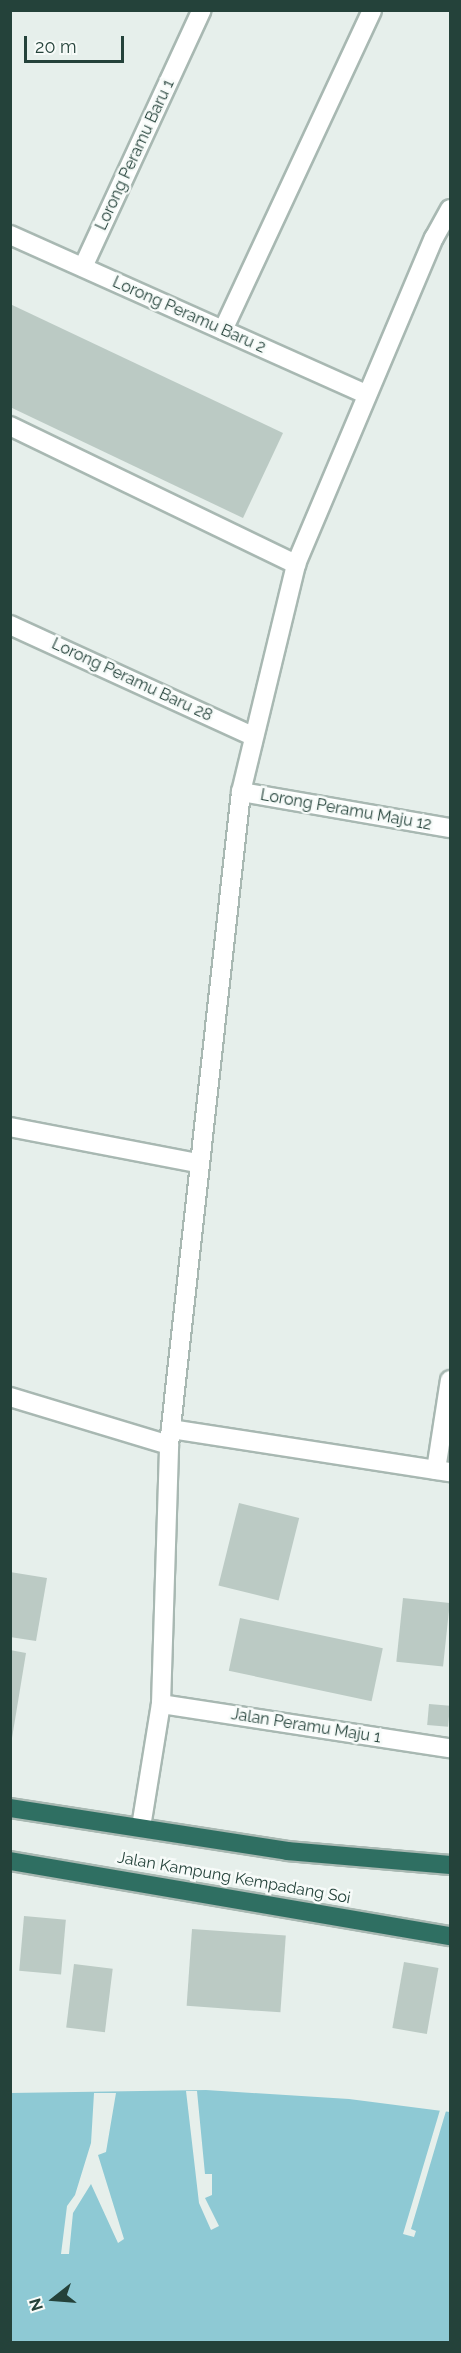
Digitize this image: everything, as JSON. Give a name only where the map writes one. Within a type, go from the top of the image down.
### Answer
[{"type":"highway","name":"Jalan Kampung Kempadang Soi","points":[[10,1808],[287,1851],[450,1865]]},
{"type":"highway","name":"Jalan Kampung Kempadang Soi","points":[[10,1861],[450,1936]]},
{"type":"street","name":"Lorong Peramu Baru 1","points":[[83,267],[202,10]]},
{"type":"street","points":[[223,330],[372,10]]},
{"type":"street","points":[[141,1827],[161,1704],[170,1437],[197,1163],[241,792],[296,564],[434,238],[450,209]]},
{"type":"street","name":"Lorong Peramu Baru 2","points":[[10,235],[368,395]]},
{"type":"street","points":[[10,426],[296,564]]},
{"type":"street","name":"Lorong Peramu Baru 28","points":[[10,625],[253,736]]},
{"type":"street","name":"Lorong Peramu Maju 12","points":[[241,792],[450,828]]},
{"type":"street","points":[[10,1127],[197,1163]]},
{"type":"street","points":[[10,1397],[170,1437],[443,1471],[450,1380]]},
{"type":"street","name":"Jalan Peramu Maju 1","points":[[161,1704],[450,1748]]},
{"type":"water","points":[[206,2090],[349,2099],[450,2112],[450,2342],[11,2342],[10,2093]]},
{"type":"pier","points":[[186,2091],[197,2091],[205,2174],[212,2174],[212,2195],[205,2198],[219,2226],[211,2230],[199,2203]]},
{"type":"pier","points":[[94,2093],[116,2093],[106,2152],[98,2155],[124,2239],[118,2243],[91,2184],[73,2213],[69,2254],[61,2254],[67,2206],[75,2195],[91,2143]]},
{"type":"pier","points":[[440,2110],[446,2111],[411,2229],[416,2231],[414,2237],[403,2234]]},
{"type":"building","points":[[10,304],[283,433],[243,518],[10,407]]},
{"type":"building","points":[[239,1503],[299,1518],[279,1600],[218,1585]]},
{"type":"building","points":[[10,1572],[47,1578],[36,1641],[10,1637]]},
{"type":"building","points":[[403,1598],[450,1603],[443,1667],[396,1662]]},
{"type":"building","points":[[240,1618],[383,1648],[372,1701],[229,1671]]},
{"type":"building","points":[[10,1650],[26,1653],[12,1738],[10,1738]]},
{"type":"building","points":[[429,1704],[450,1706],[448,1727],[427,1725]]},
{"type":"building","points":[[24,1916],[66,1920],[61,1974],[19,1971]]},
{"type":"building","points":[[192,1929],[286,1936],[280,2012],[187,2006]]},
{"type":"building","points":[[404,1962],[438,1968],[427,2034],[392,2028]]},
{"type":"building","points":[[74,1964],[113,1969],[105,2032],[66,2028]]}]
